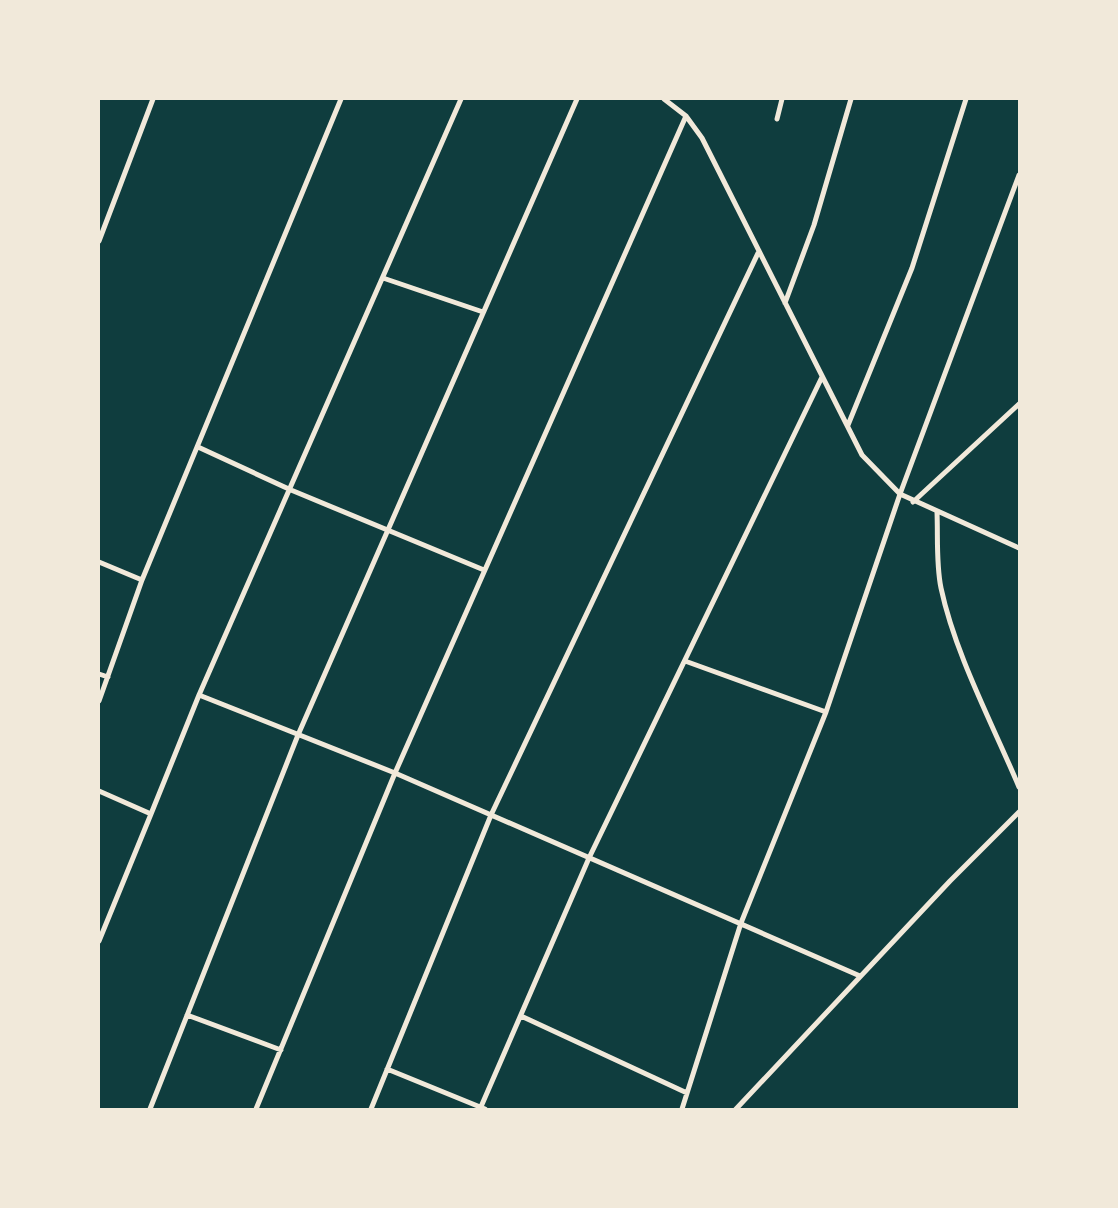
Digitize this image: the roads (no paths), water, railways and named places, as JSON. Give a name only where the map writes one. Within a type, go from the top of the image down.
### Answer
[{"type":"street","points":[[99,241],[153,99]]},
{"type":"street","points":[[99,701],[142,580],[340,99]]},
{"type":"street","points":[[99,941],[199,695],[291,490],[461,99]]},
{"type":"street","points":[[150,1109],[298,735],[577,99]]},
{"type":"street","points":[[664,99],[686,116],[702,138],[862,455],[900,494],[913,502],[1019,548]]},
{"type":"street","points":[[777,119],[782,99]]},
{"type":"street","points":[[785,303],[814,225],[851,99]]},
{"type":"street","points":[[848,425],[912,268],[966,99]]},
{"type":"street","points":[[256,1109],[396,773],[686,116]]},
{"type":"street","points":[[682,1109],[741,923],[826,712],[900,494],[1019,175]]},
{"type":"street","points":[[371,1109],[491,815],[759,251]]},
{"type":"street","points":[[383,278],[483,312]]},
{"type":"street","points":[[387,1069],[482,1109],[589,858],[822,377]]},
{"type":"street","points":[[913,502],[1019,404]]},
{"type":"street","points":[[198,447],[291,490],[484,570]]},
{"type":"street","points":[[937,512],[938,569],[950,617],[968,669],[1019,787]]},
{"type":"street","points":[[99,562],[142,580]]},
{"type":"street","points":[[685,660],[826,712]]},
{"type":"street","points":[[99,674],[108,677]]},
{"type":"street","points":[[199,695],[396,773],[860,976]]},
{"type":"street","points":[[99,791],[151,814]]},
{"type":"street","points":[[736,1109],[860,976],[1019,812]]},
{"type":"street","points":[[187,1015],[281,1050]]},
{"type":"street","points":[[521,1016],[687,1093]]}]
